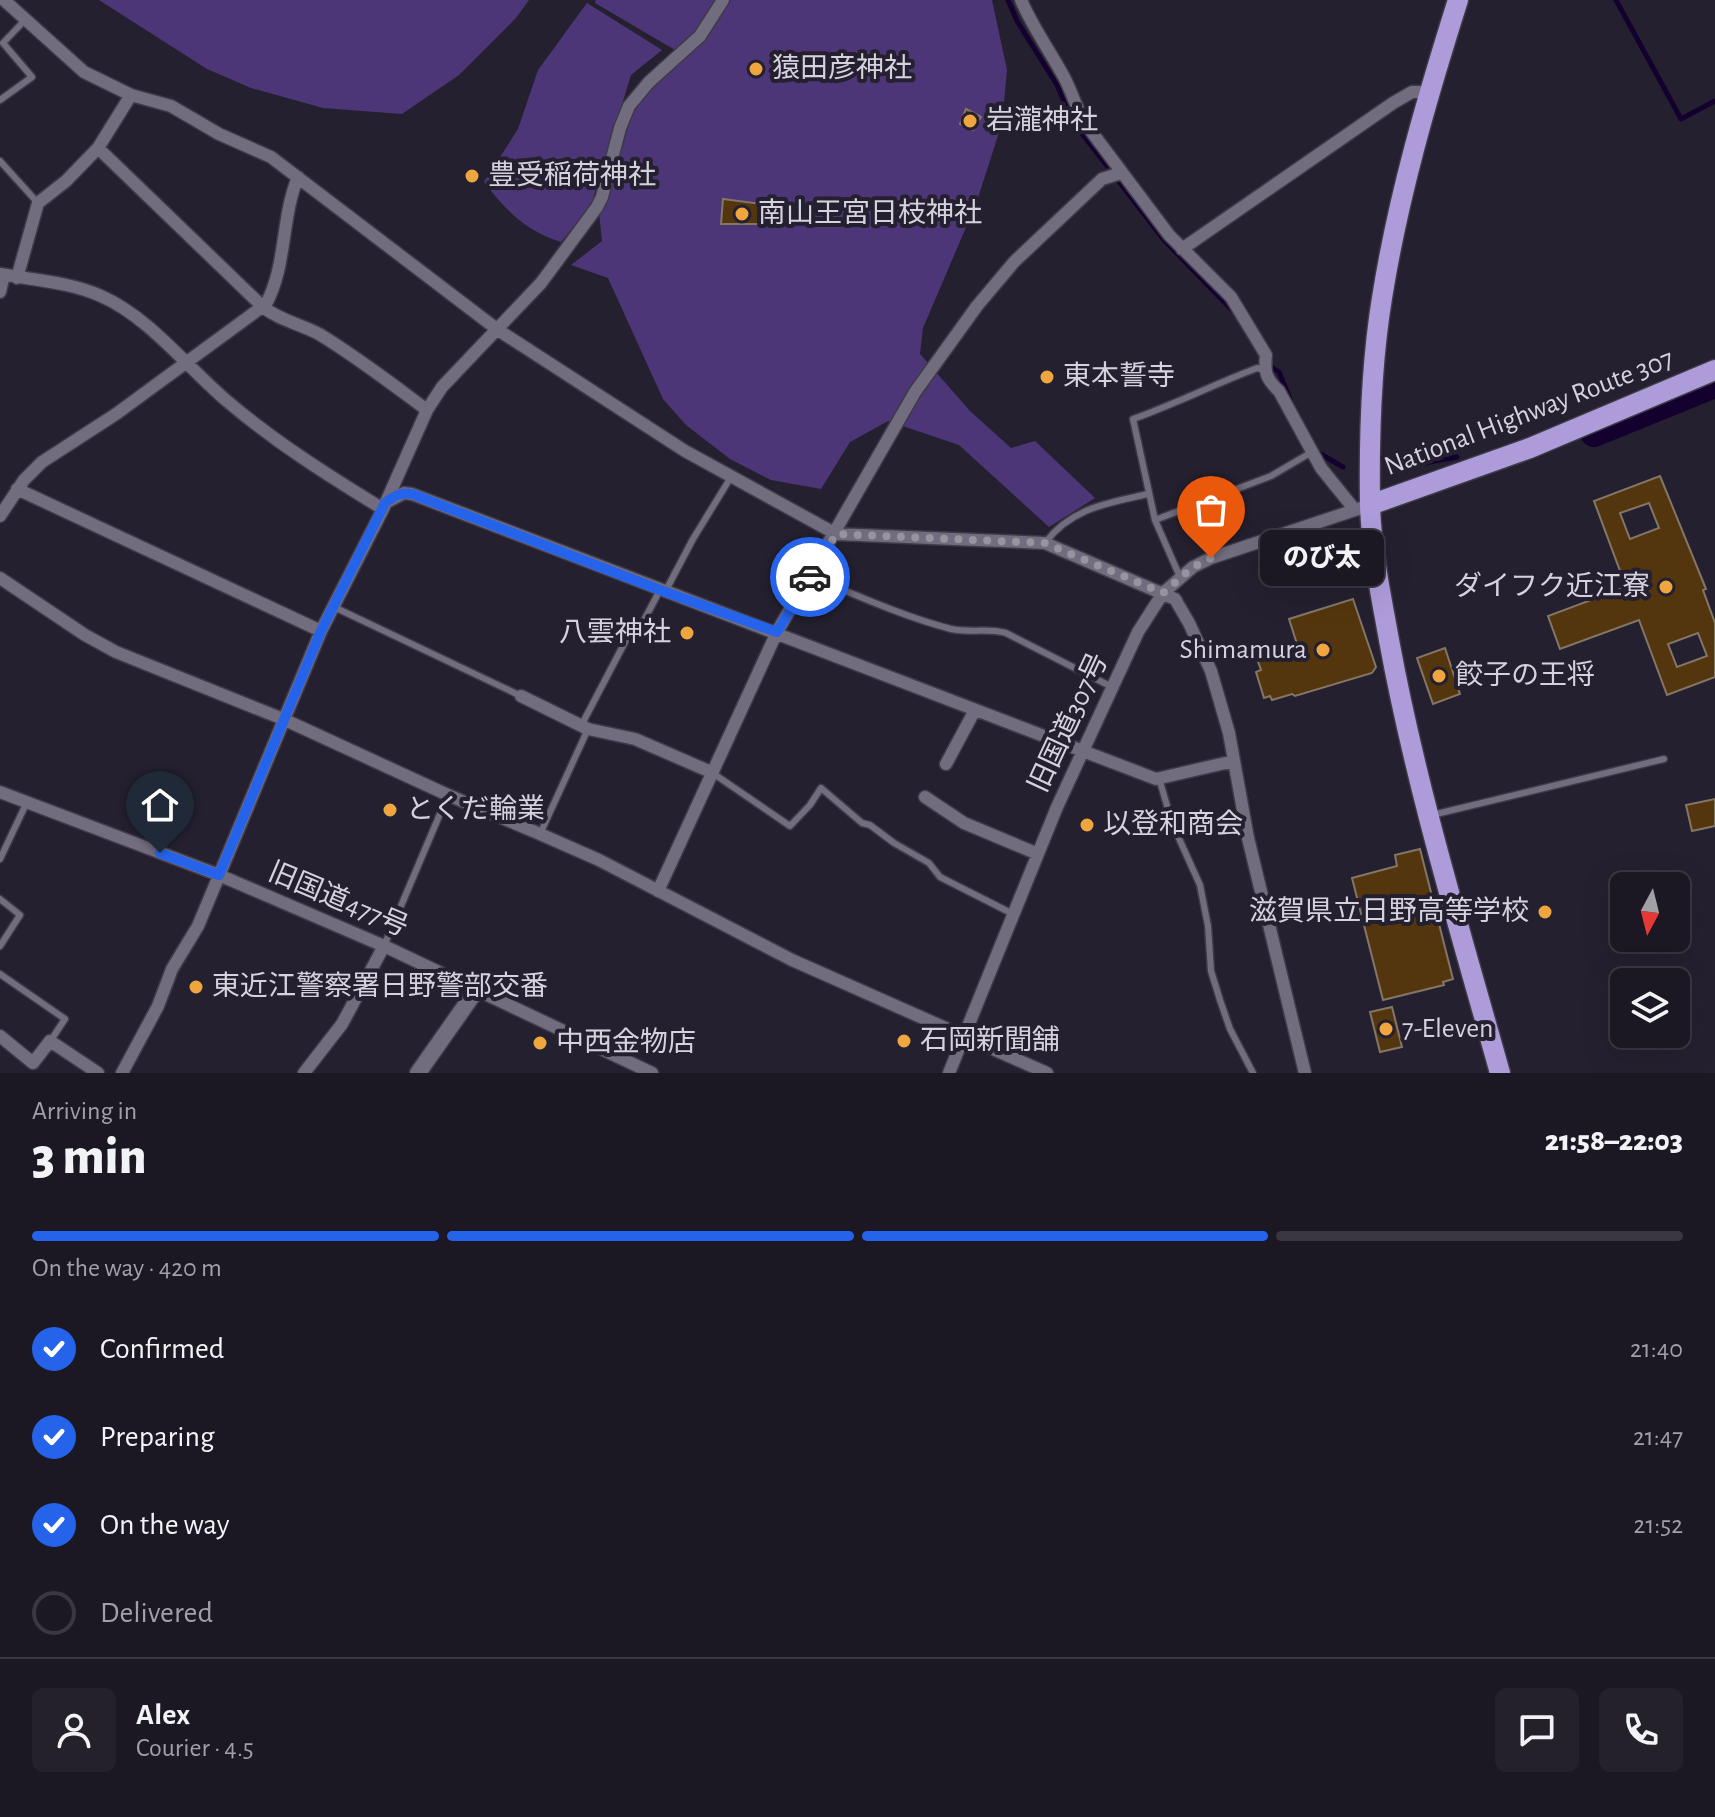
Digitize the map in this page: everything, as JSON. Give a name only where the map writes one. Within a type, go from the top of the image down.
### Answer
[{"type":"highway","points":[[1362,508],[1381,300],[1393,234],[1428,92],[1458,0]]},
{"type":"highway","name":"National Highway Route 307","points":[[1500,1073],[1429,816],[1399,692],[1362,508],[1530,448],[1715,370]]},
{"type":"street","points":[[4,0],[84,72],[131,95],[171,106],[219,134],[271,157],[498,330],[685,451],[836,534],[1045,543],[1175,599],[1211,671],[1229,733],[1266,917],[1305,1073]]},
{"type":"street","points":[[122,1073],[158,1006],[172,969],[198,926],[321,631],[384,506],[427,410],[442,387],[541,283],[597,207],[629,106],[649,82],[700,36],[723,0]]},
{"type":"street","points":[[1021,0],[1066,80],[1075,107],[1121,173],[1182,249],[1231,297],[1266,355],[1265,365],[1271,383],[1279,391],[1312,452],[1362,508]]},
{"type":"street","points":[[1182,249],[1393,103],[1412,92],[1428,92]]},
{"type":"street","points":[[0,292],[38,203],[66,181],[98,148],[131,95]]},
{"type":"street","points":[[98,148],[273,315],[301,324],[336,345],[427,410]]},
{"type":"street","points":[[658,891],[777,632],[915,392],[977,306],[1014,262],[1102,179],[1121,173]]},
{"type":"street","points":[[0,516],[17,489],[42,462],[186,365],[263,307],[277,280],[292,192],[298,177]]},
{"type":"street","points":[[7,276],[87,291],[113,302],[142,320],[186,365],[246,417],[292,451],[384,506]]},
{"type":"street","points":[[17,489],[321,631]]},
{"type":"street","points":[[384,506],[404,493],[412,494],[1082,752],[1159,778],[1234,761]]},
{"type":"street","name":"旧国道307号","points":[[949,1073],[1082,752],[1145,619],[1163,593],[1180,577],[1211,558],[1362,508]]},
{"type":"street","points":[[0,578],[116,652],[283,719],[540,834],[792,960],[1047,1073]]},
{"type":"street","points":[[521,696],[584,727],[635,739],[711,772]]},
{"type":"street","points":[[946,764],[975,710]]},
{"type":"street","name":"旧国道477号","points":[[0,792],[219,875],[477,989]]},
{"type":"street","points":[[925,797],[964,823],[1038,854]]},
{"type":"street","points":[[304,1073],[342,1024],[384,946]]},
{"type":"street","points":[[418,1073],[477,989],[652,1073]]},
{"type":"street","points":[[0,1036],[32,1066],[50,1041],[98,1073]]},
{"type":"lane","points":[[0,100],[32,77],[3,43],[25,20]]},
{"type":"lane","points":[[0,161],[38,203]]},
{"type":"lane","points":[[1180,577],[1155,520],[1133,419],[1265,365]]},
{"type":"lane","points":[[1155,520],[1271,476],[1312,452]]},
{"type":"lane","points":[[540,834],[584,727],[636,621],[642,624],[731,476]]},
{"type":"lane","points":[[1045,543],[1082,511],[1148,494]]},
{"type":"lane","points":[[810,576],[890,609],[952,629],[1006,633],[1112,687]]},
{"type":"lane","points":[[334,607],[521,696]]},
{"type":"lane","points":[[1429,816],[1664,759]]},
{"type":"lane","points":[[711,772],[790,826],[821,788],[862,823],[929,863],[940,877],[1013,914]]},
{"type":"lane","points":[[1159,778],[1172,823],[1200,885],[1208,926],[1211,971],[1220,1000],[1230,1029],[1253,1073]]},
{"type":"lane","points":[[384,946],[448,795]]},
{"type":"lane","points":[[0,859],[27,802]]},
{"type":"lane","points":[[0,899],[20,915],[0,946]]},
{"type":"lane","points":[[0,974],[65,1019],[50,1041]]},
{"type":"shaded area","points":[[99,0],[529,0],[516,18],[459,75],[402,114],[323,108],[251,88],[207,69]]},
{"type":"shaded area","points":[[596,0],[717,0],[697,32],[675,50],[595,3]]},
{"type":"shaded area","points":[[730,0],[992,0],[1007,70],[1002,123],[976,204],[923,328],[920,354],[970,411],[1011,448],[1035,441],[1095,498],[1049,527],[959,445],[888,421],[850,442],[821,489],[771,480],[730,459],[686,425],[663,399],[608,278],[571,265],[602,241],[599,212],[609,195],[630,120],[645,93],[710,34]]},
{"type":"shaded area","points":[[587,3],[662,50],[631,75],[591,205],[561,242],[518,219],[484,182],[518,129],[538,70]]},
{"type":"building","name":"岩瀧神社","points":[[966,109],[981,117],[973,130],[960,124]]},
{"type":"building","name":"南山王宮日枝神社","points":[[723,199],[762,204],[761,224],[721,224]]},
{"type":"building","name":"ダイフク近江寮","points":[[1660,476],[1706,589],[1703,590],[1715,623],[1715,677],[1667,695],[1639,620],[1560,649],[1548,616],[1626,587],[1594,501]],"holes":[[[1649,503],[1659,528],[1630,539],[1620,513]],[[1698,633],[1707,656],[1677,667],[1668,644]]]},
{"type":"building","name":"Shimamura","points":[[1353,599],[1376,667],[1372,673],[1295,696],[1292,694],[1272,700],[1270,696],[1264,698],[1256,672],[1261,670],[1256,656],[1297,644],[1289,619]]},
{"type":"building","name":"餃子の王将","points":[[1445,648],[1460,694],[1433,704],[1417,658]]},
{"type":"building","points":[[1715,799],[1715,826],[1692,831],[1686,805]]},
{"type":"building","points":[[1420,849],[1453,979],[1443,982],[1444,985],[1383,1000],[1352,878],[1397,866],[1395,855]]},
{"type":"building","name":"7-Eleven","points":[[1392,1007],[1402,1047],[1380,1052],[1370,1012]]},
{"type":"waterway","points":[[1008,0],[1017,21],[1057,85],[1073,122],[1107,166]]},
{"type":"waterway","points":[[1616,0],[1681,119],[1715,101]]},
{"type":"waterway","points":[[1117,179],[1164,240],[1232,310]]},
{"type":"waterway","points":[[1268,365],[1279,372],[1290,399]]},
{"type":"waterway","points":[[1594,433],[1715,384]]},
{"type":"waterway","points":[[1319,453],[1343,467]]},
{"type":"waterway","points":[[1408,466],[1457,457]]},
{"type":"way so far","points":[[810,577],[836,534],[1045,543],[1163,593],[1193,567],[1211,558]]},
{"type":"place","name":"猿田彦神社","points":[[756,69]]},
{"type":"place","name":"岩瀧神社","points":[[970,121]]},
{"type":"place","name":"豊受稲荷神社","points":[[472,176]]},
{"type":"place","name":"南山王宮日枝神社","points":[[742,214]]},
{"type":"place","name":"東本誓寺","points":[[1047,377]]},
{"type":"place","name":"のび太","points":[[1211,558]]},
{"type":"place","name":"ダイフク近江寮","points":[[1666,587]]},
{"type":"place","name":"八雲神社","points":[[687,633]]},
{"type":"place","name":"Shimamura","points":[[1323,650]]},
{"type":"place","name":"餃子の王将","points":[[1439,676]]},
{"type":"place","name":"とくだ輪業","points":[[390,810]]},
{"type":"place","name":"以登和商会","points":[[1087,825]]},
{"type":"place","name":"滋賀県立日野高等学校","points":[[1545,912]]},
{"type":"place","name":"東近江警察署日野警部交番","points":[[196,987]]},
{"type":"place","name":"7-Eleven","points":[[1386,1029]]},
{"type":"place","name":"石岡新聞舗","points":[[904,1041]]},
{"type":"place","name":"中西金物店","points":[[540,1043]]},
{"type":"route","points":[[160,853],[219,875],[321,631],[385,503],[394,496],[412,494],[777,632],[810,577]]}]
